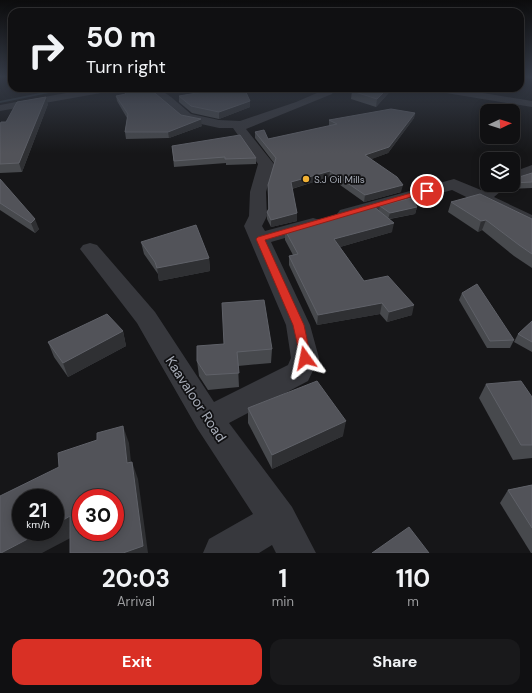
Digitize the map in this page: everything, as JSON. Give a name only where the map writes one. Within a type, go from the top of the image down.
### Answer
[{"type":"street","points":[[0,108],[35,102]]},
{"type":"street","points":[[170,102],[187,117],[219,124],[241,125],[305,102]]},
{"type":"street","points":[[521,102],[532,104]]},
{"type":"street","points":[[208,419],[298,373],[305,358],[298,325],[253,226],[258,216],[258,192],[266,164],[240,132],[239,129],[241,125]]},
{"type":"street","points":[[520,175],[532,170]]},
{"type":"street","points":[[260,239],[454,184],[532,222]]},
{"type":"street","points":[[489,201],[495,192]]},
{"type":"street","points":[[489,201],[532,205]]},
{"type":"street","name":"Kaavaloor Road","points":[[90,249],[146,318],[208,419],[279,520],[296,553]]},
{"type":"street","points":[[222,553],[279,520]]},
{"type":"building","points":[[17,102],[44,102],[19,163],[0,164],[0,124],[1,122],[6,122]]},
{"type":"building","points":[[120,102],[165,102],[181,115],[201,119],[168,132],[125,132],[128,114]]},
{"type":"building","points":[[186,102],[248,102],[219,112],[191,106]]},
{"type":"building","points":[[391,109],[415,113],[389,147],[365,155],[397,177],[403,185],[365,195],[330,171],[291,182],[297,213],[271,220],[267,212],[269,209],[268,185],[276,158],[255,132],[264,130],[268,139],[337,124],[329,120]]},
{"type":"building","points":[[240,135],[256,158],[225,159],[225,157],[174,161],[172,146]]},
{"type":"building","points":[[532,173],[532,182],[520,183],[520,177]]},
{"type":"building","points":[[0,179],[35,219],[31,223],[0,203]]},
{"type":"building","points":[[480,194],[532,219],[532,254],[486,220],[481,221],[451,202]]},
{"type":"building","points":[[411,198],[417,207],[390,213],[380,206]]},
{"type":"building","points":[[373,206],[394,223],[334,239],[364,281],[388,276],[414,305],[389,312],[382,303],[318,315],[289,256],[298,254],[285,230]]},
{"type":"building","points":[[196,225],[209,258],[157,268],[155,262],[141,242]]},
{"type":"building","points":[[477,284],[514,340],[490,341],[462,293]]},
{"type":"building","points":[[264,300],[272,349],[237,352],[239,373],[206,375],[197,361],[197,346],[224,344],[222,303]]},
{"type":"building","points":[[107,314],[123,331],[63,363],[48,342]]},
{"type":"building","points":[[532,321],[532,342],[518,334]]},
{"type":"building","points":[[317,381],[346,421],[272,455],[248,408]]},
{"type":"building","points":[[521,381],[532,397],[532,445],[521,445],[486,384]]},
{"type":"building","points":[[123,426],[127,463],[132,462],[143,546],[123,553],[70,553],[70,516],[64,520],[64,489],[14,489],[59,467],[58,453],[97,440],[97,433]]},
{"type":"building","points":[[532,485],[532,528],[508,490]]},
{"type":"building","points":[[12,490],[12,541],[24,541],[1,553],[0,553],[0,496]]},
{"type":"building","points":[[409,527],[429,553],[372,553]]},
{"type":"place","name":"S.J Oil Mills","points":[[306,179]]},
{"type":"route","points":[[305,358],[298,325],[260,239],[427,191]]}]
